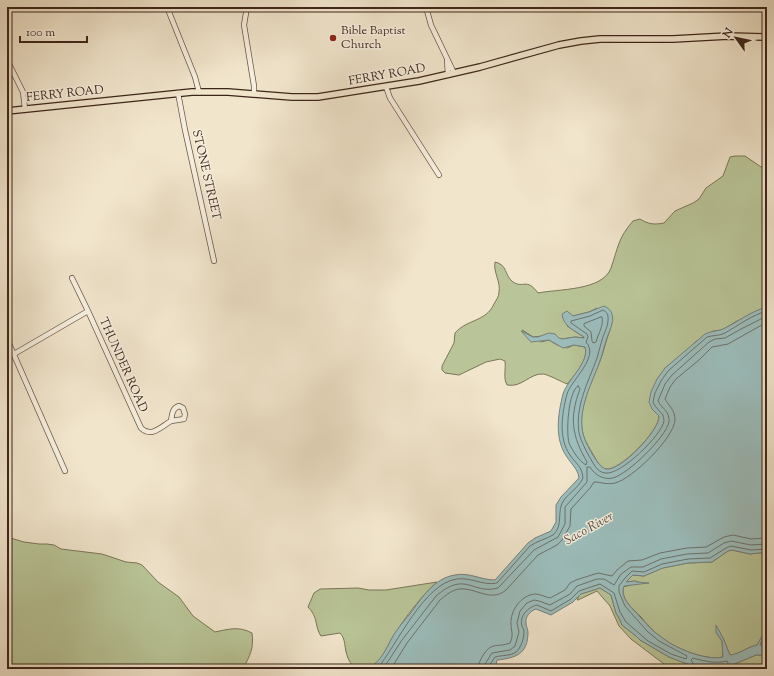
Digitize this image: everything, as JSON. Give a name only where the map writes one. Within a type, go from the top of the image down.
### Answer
[{"type":"main road","name":"FERRY ROAD","points":[[7,111],[199,92],[308,98],[386,87],[451,74],[553,46],[581,41],[600,39],[657,39],[728,36],[767,37]]},
{"type":"street","points":[[167,7],[195,77],[199,92]]},
{"type":"street","points":[[247,7],[244,25],[254,94]]},
{"type":"street","points":[[426,7],[431,24],[451,66],[451,74]]},
{"type":"street","points":[[7,60],[23,92],[25,109]]},
{"type":"street","points":[[386,87],[390,98],[439,175]]},
{"type":"street","name":"STONE STREET","points":[[178,93],[214,261]]},
{"type":"street","name":"THUNDER ROAD","points":[[72,278],[141,428],[146,432],[151,433],[171,421]]},
{"type":"street","points":[[14,354],[88,311]]},
{"type":"street","points":[[7,339],[65,471]]},
{"type":"green space","points":[[745,156],[767,171],[767,307],[722,330],[713,331],[695,342],[689,349],[665,368],[652,409],[659,416],[658,422],[638,448],[620,464],[606,469],[602,467],[589,448],[583,434],[583,406],[610,330],[597,308],[589,312],[573,316],[567,326],[585,338],[575,337],[562,339],[542,336],[533,337],[541,342],[549,340],[557,345],[567,348],[574,345],[585,347],[586,352],[583,362],[567,384],[543,374],[538,374],[522,383],[507,385],[505,376],[505,361],[500,359],[486,362],[459,375],[445,373],[442,370],[442,366],[454,343],[455,333],[460,328],[491,310],[499,294],[495,262],[502,265],[513,282],[517,284],[528,284],[538,293],[579,288],[589,285],[606,276],[611,268],[621,238],[633,221],[640,219],[651,224],[664,223],[675,211],[699,199],[706,188],[723,176],[730,157]]},
{"type":"green space","points":[[7,537],[24,542],[54,545],[61,549],[102,554],[126,562],[142,565],[158,582],[179,597],[193,616],[215,632],[229,629],[243,629],[252,633],[251,652],[248,660],[243,669],[7,669]]},
{"type":"green space","points":[[732,550],[750,554],[767,552],[767,646],[760,645],[766,631],[757,645],[730,656],[718,629],[716,632],[722,641],[723,657],[716,658],[690,653],[660,637],[631,607],[624,596],[623,587],[641,583],[635,581],[626,582],[633,575],[644,576],[662,568],[688,563],[712,562],[728,551]]},
{"type":"green space","points":[[437,582],[408,614],[376,664],[367,669],[355,669],[348,659],[344,640],[340,633],[321,636],[314,615],[308,607],[314,593],[320,589],[358,588],[369,590],[386,590]]},
{"type":"green space","points":[[600,588],[611,595],[616,613],[622,625],[640,640],[669,657],[690,665],[688,669],[667,669],[664,664],[631,639],[619,626],[610,606],[597,591],[577,600],[580,594]]},
{"type":"green space","points":[[756,655],[767,655],[767,669],[731,669],[732,665]]},
{"type":"water","name":"Saco River","points":[[604,306],[611,311],[613,320],[584,405],[582,424],[586,443],[599,464],[606,469],[620,464],[629,457],[653,431],[658,422],[659,416],[652,409],[649,402],[651,392],[657,379],[665,368],[705,334],[723,329],[750,314],[767,307],[767,552],[750,554],[732,550],[728,551],[712,562],[688,563],[663,568],[644,576],[633,575],[626,582],[635,581],[649,583],[624,586],[623,595],[628,603],[652,630],[666,641],[681,649],[708,657],[723,657],[722,641],[716,632],[716,625],[730,655],[757,645],[766,629],[760,645],[767,646],[767,655],[756,655],[732,665],[731,669],[727,669],[725,667],[715,669],[688,669],[690,665],[669,657],[640,640],[622,625],[616,613],[611,595],[600,588],[581,594],[573,602],[551,615],[536,609],[532,611],[528,614],[526,619],[528,632],[526,645],[523,650],[520,654],[510,658],[497,660],[496,665],[491,669],[367,669],[380,659],[399,627],[424,595],[435,584],[448,577],[460,574],[495,580],[528,543],[551,531],[556,522],[556,505],[561,497],[579,478],[576,470],[563,450],[560,442],[558,426],[563,394],[581,365],[586,353],[585,347],[574,345],[563,348],[549,340],[531,342],[521,331],[533,337],[538,337],[549,333],[555,334],[562,339],[575,337],[584,338],[567,325],[562,314],[567,311],[573,316]]},
{"type":"place","name":"Bible Baptist Church","points":[[333,38]]}]
